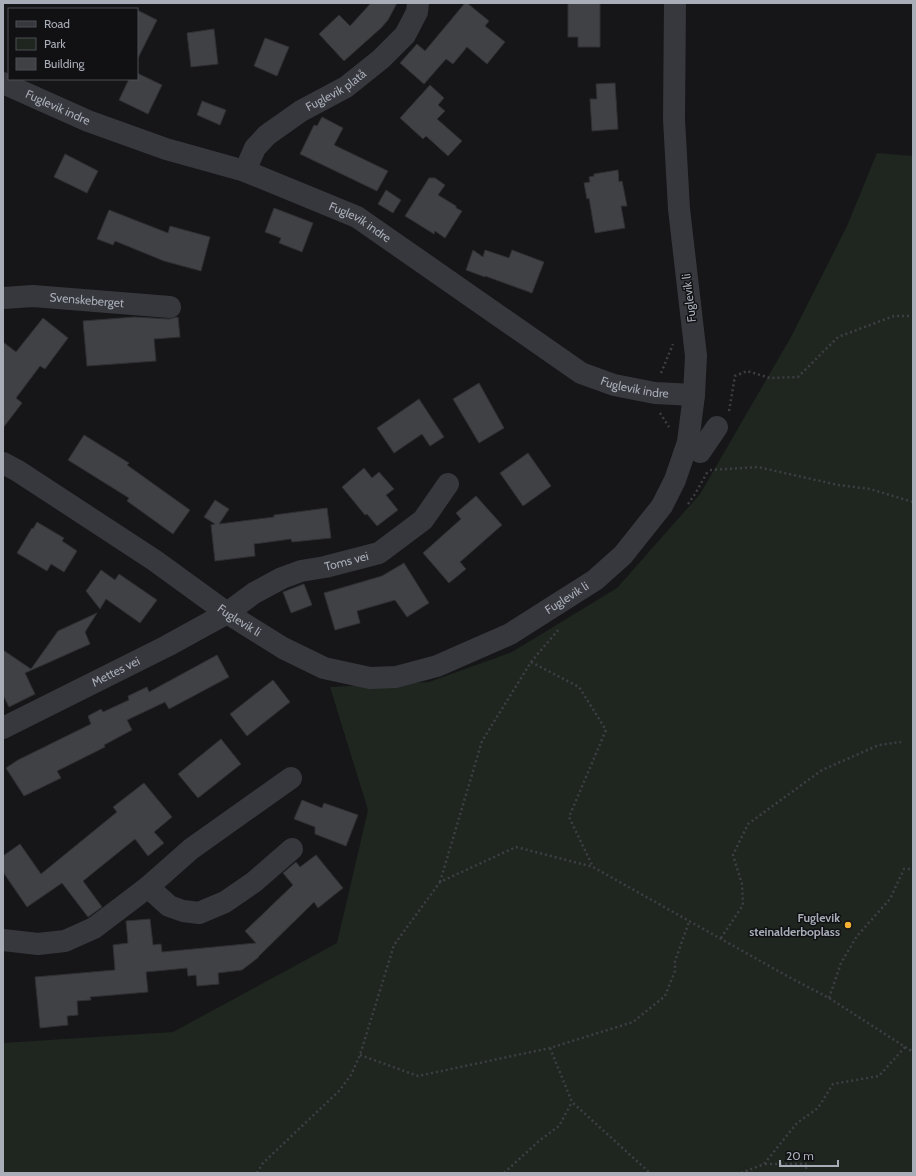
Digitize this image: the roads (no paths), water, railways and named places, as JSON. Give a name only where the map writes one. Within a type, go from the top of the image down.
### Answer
[{"type":"street","name":"Fuglevik platå","points":[[245,171],[254,148],[267,135],[301,111],[346,87],[381,59],[405,34],[417,12],[418,3]]},
{"type":"street","name":"Fuglevik li","points":[[3,463],[18,471],[154,560],[226,613],[283,648],[324,668],[370,678],[396,677],[437,666],[510,634],[596,580],[623,555],[662,506],[675,480],[688,442],[694,395],[696,356],[679,209],[674,119],[675,3]]},
{"type":"street","name":"Fuglevik indre","points":[[3,83],[88,121],[166,148],[245,171],[357,217],[581,374],[614,385],[655,394],[694,395]]},
{"type":"street","name":"Svenskeberget","points":[[3,298],[33,296],[170,307]]},
{"type":"street","points":[[704,461],[717,427]]},
{"type":"street","name":"Toms vei","points":[[226,613],[254,593],[282,578],[301,571],[325,567],[379,553],[423,520],[448,484]]},
{"type":"street","name":"Mettes vei","points":[[3,728],[167,646],[226,613]]},
{"type":"street","points":[[3,940],[38,944],[65,941],[94,928],[148,887],[191,849],[291,778]]},
{"type":"street","points":[[148,887],[169,906],[183,912],[199,913],[225,902],[254,882],[292,849]]},
{"type":"place","name":"Fuglevik steinalderboplass","points":[[848,925]]}]
